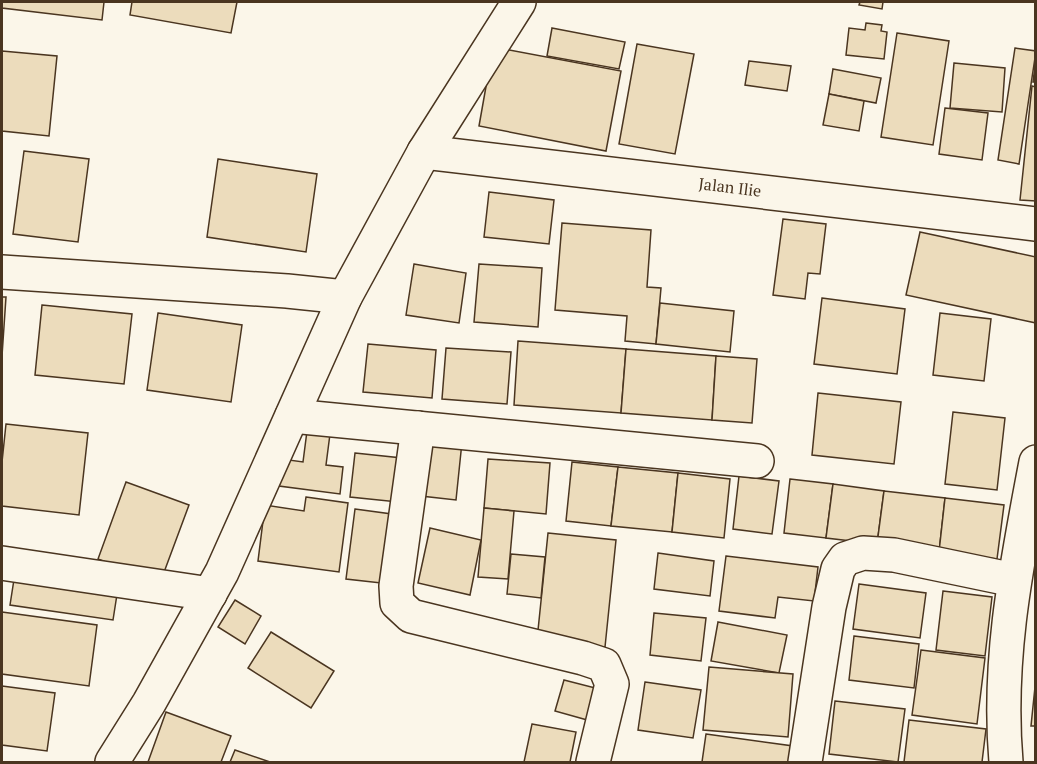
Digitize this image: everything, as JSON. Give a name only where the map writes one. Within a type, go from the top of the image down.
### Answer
[{"type":"street","points":[[112,762],[149,703],[210,594],[345,297],[424,152],[519,2]]},
{"type":"street","name":"Jalan Ilie","points":[[424,152],[1035,224]]},
{"type":"street","points":[[2,272],[345,297]]},
{"type":"street","points":[[292,416],[757,461]]},
{"type":"street","points":[[418,428],[396,586],[397,603],[411,616],[604,665],[612,684],[593,762]]},
{"type":"street","points":[[1006,762],[1003,686],[1022,620],[1014,580],[1035,462]]},
{"type":"street","points":[[805,762],[829,607],[838,569],[845,559],[862,553],[894,555],[1014,580]]},
{"type":"street","points":[[2,563],[210,594]]},
{"type":"building","points":[[2,2],[104,2],[102,20],[2,8]]},
{"type":"building","points":[[132,2],[237,2],[231,33],[130,15]]},
{"type":"building","points":[[860,2],[883,2],[882,9],[859,5]]},
{"type":"building","points":[[866,23],[882,25],[881,31],[887,32],[884,59],[846,55],[849,28],[865,30]]},
{"type":"building","points":[[552,28],[625,42],[619,69],[547,56]]},
{"type":"building","points":[[897,33],[949,41],[933,145],[881,137]]},
{"type":"building","points":[[637,44],[694,54],[675,154],[619,144]]},
{"type":"building","points":[[493,47],[621,71],[606,151],[479,126]]},
{"type":"building","points":[[1015,48],[1036,51],[1019,164],[998,160]]},
{"type":"building","points":[[2,51],[57,56],[49,136],[2,131]]},
{"type":"building","points":[[1036,58],[1036,82],[1033,82]]},
{"type":"building","points":[[749,61],[791,66],[787,91],[745,85]]},
{"type":"building","points":[[954,63],[1005,68],[1002,112],[950,108]]},
{"type":"building","points":[[833,69],[881,78],[876,103],[829,94]]},
{"type":"building","points":[[1032,86],[1036,87],[1036,201],[1020,200]]},
{"type":"building","points":[[829,94],[864,101],[859,131],[823,125]]},
{"type":"building","points":[[945,108],[988,113],[982,160],[939,154]]},
{"type":"building","points":[[24,151],[89,159],[78,242],[13,234]]},
{"type":"building","points":[[218,159],[317,174],[306,252],[207,237]]},
{"type":"building","points":[[489,192],[554,200],[549,244],[484,237]]},
{"type":"building","points":[[783,219],[826,224],[820,274],[808,273],[805,299],[773,295]]},
{"type":"building","points":[[562,223],[651,230],[647,287],[661,288],[656,344],[625,341],[627,316],[555,310]]},
{"type":"building","points":[[920,232],[1036,257],[1036,323],[906,295]]},
{"type":"building","points":[[414,264],[466,273],[459,323],[406,315]]},
{"type":"building","points":[[479,264],[542,268],[538,327],[474,322]]},
{"type":"building","points":[[2,297],[6,297],[2,356]]},
{"type":"building","points":[[822,298],[905,309],[897,374],[814,364]]},
{"type":"building","points":[[660,303],[734,311],[730,352],[656,344]]},
{"type":"building","points":[[42,305],[132,314],[124,384],[35,375]]},
{"type":"building","points":[[158,313],[242,325],[231,402],[147,390]]},
{"type":"building","points":[[940,313],[991,319],[984,381],[933,375]]},
{"type":"building","points":[[518,341],[626,349],[621,413],[514,405]]},
{"type":"building","points":[[368,344],[436,350],[432,398],[363,392]]},
{"type":"building","points":[[446,348],[511,352],[507,404],[442,399]]},
{"type":"building","points":[[626,349],[716,356],[712,420],[621,413]]},
{"type":"building","points":[[716,356],[757,359],[752,423],[712,420]]},
{"type":"building","points":[[818,393],[901,402],[894,464],[812,455]]},
{"type":"building","points":[[953,412],[1005,418],[997,490],[945,484]]},
{"type":"building","points":[[6,424],[88,433],[79,515],[2,506],[2,462]]},
{"type":"building","points":[[307,431],[330,434],[326,465],[343,467],[340,494],[279,486],[282,459],[303,462]]},
{"type":"building","points":[[428,438],[462,442],[456,500],[421,496]]},
{"type":"building","points":[[355,453],[402,458],[398,502],[350,497]]},
{"type":"building","points":[[488,459],[550,463],[546,514],[484,508]]},
{"type":"building","points":[[572,462],[618,467],[611,526],[566,521]]},
{"type":"building","points":[[618,467],[678,473],[672,532],[611,526]]},
{"type":"building","points":[[678,473],[730,479],[724,538],[672,532]]},
{"type":"building","points":[[739,476],[779,481],[772,534],[733,529]]},
{"type":"building","points":[[790,479],[833,484],[826,538],[784,533]]},
{"type":"building","points":[[126,482],[189,505],[160,583],[98,559]]},
{"type":"building","points":[[833,484],[884,491],[877,544],[826,538]]},
{"type":"building","points":[[884,491],[945,498],[939,552],[877,544]]},
{"type":"building","points":[[306,497],[348,503],[339,572],[258,561],[265,505],[304,511]]},
{"type":"building","points":[[945,498],[1004,505],[997,559],[939,552]]},
{"type":"building","points":[[484,508],[514,511],[508,579],[478,577]]},
{"type":"building","points":[[355,509],[399,515],[390,584],[346,579]]},
{"type":"building","points":[[430,528],[481,540],[470,595],[418,583]]},
{"type":"building","points":[[548,533],[616,540],[605,647],[537,640]]},
{"type":"building","points":[[658,553],[714,561],[710,596],[654,589]]},
{"type":"building","points":[[511,554],[545,557],[541,598],[507,594]]},
{"type":"building","points":[[726,556],[818,567],[814,601],[778,597],[775,618],[719,611]]},
{"type":"building","points":[[15,573],[118,588],[113,620],[10,605]]},
{"type":"building","points":[[859,584],[926,593],[920,638],[853,629]]},
{"type":"building","points":[[943,591],[992,597],[985,656],[936,650]]},
{"type":"building","points":[[235,600],[261,616],[245,644],[218,627]]},
{"type":"building","points":[[2,612],[97,625],[89,686],[2,674]]},
{"type":"building","points":[[654,613],[706,618],[701,661],[650,655]]},
{"type":"building","points":[[718,622],[787,635],[779,673],[711,661]]},
{"type":"building","points":[[271,632],[334,671],[311,708],[248,668]]},
{"type":"building","points":[[854,636],[919,644],[914,688],[849,680]]},
{"type":"building","points":[[921,650],[985,658],[977,724],[912,715]]},
{"type":"building","points":[[709,667],[793,674],[788,737],[703,730]]},
{"type":"building","points":[[1036,677],[1036,726],[1031,726]]},
{"type":"building","points":[[564,680],[607,691],[598,723],[555,711]]},
{"type":"building","points":[[645,682],[701,690],[693,738],[638,730]]},
{"type":"building","points":[[2,686],[55,693],[47,751],[2,745]]},
{"type":"building","points":[[835,701],[905,709],[898,762],[829,754]]},
{"type":"building","points":[[166,712],[231,736],[221,762],[148,762]]},
{"type":"building","points":[[909,720],[986,729],[982,762],[904,762]]},
{"type":"building","points":[[532,724],[576,732],[570,762],[524,762]]},
{"type":"building","points":[[706,734],[793,746],[791,762],[702,762]]},
{"type":"building","points":[[235,750],[270,762],[230,762]]}]
